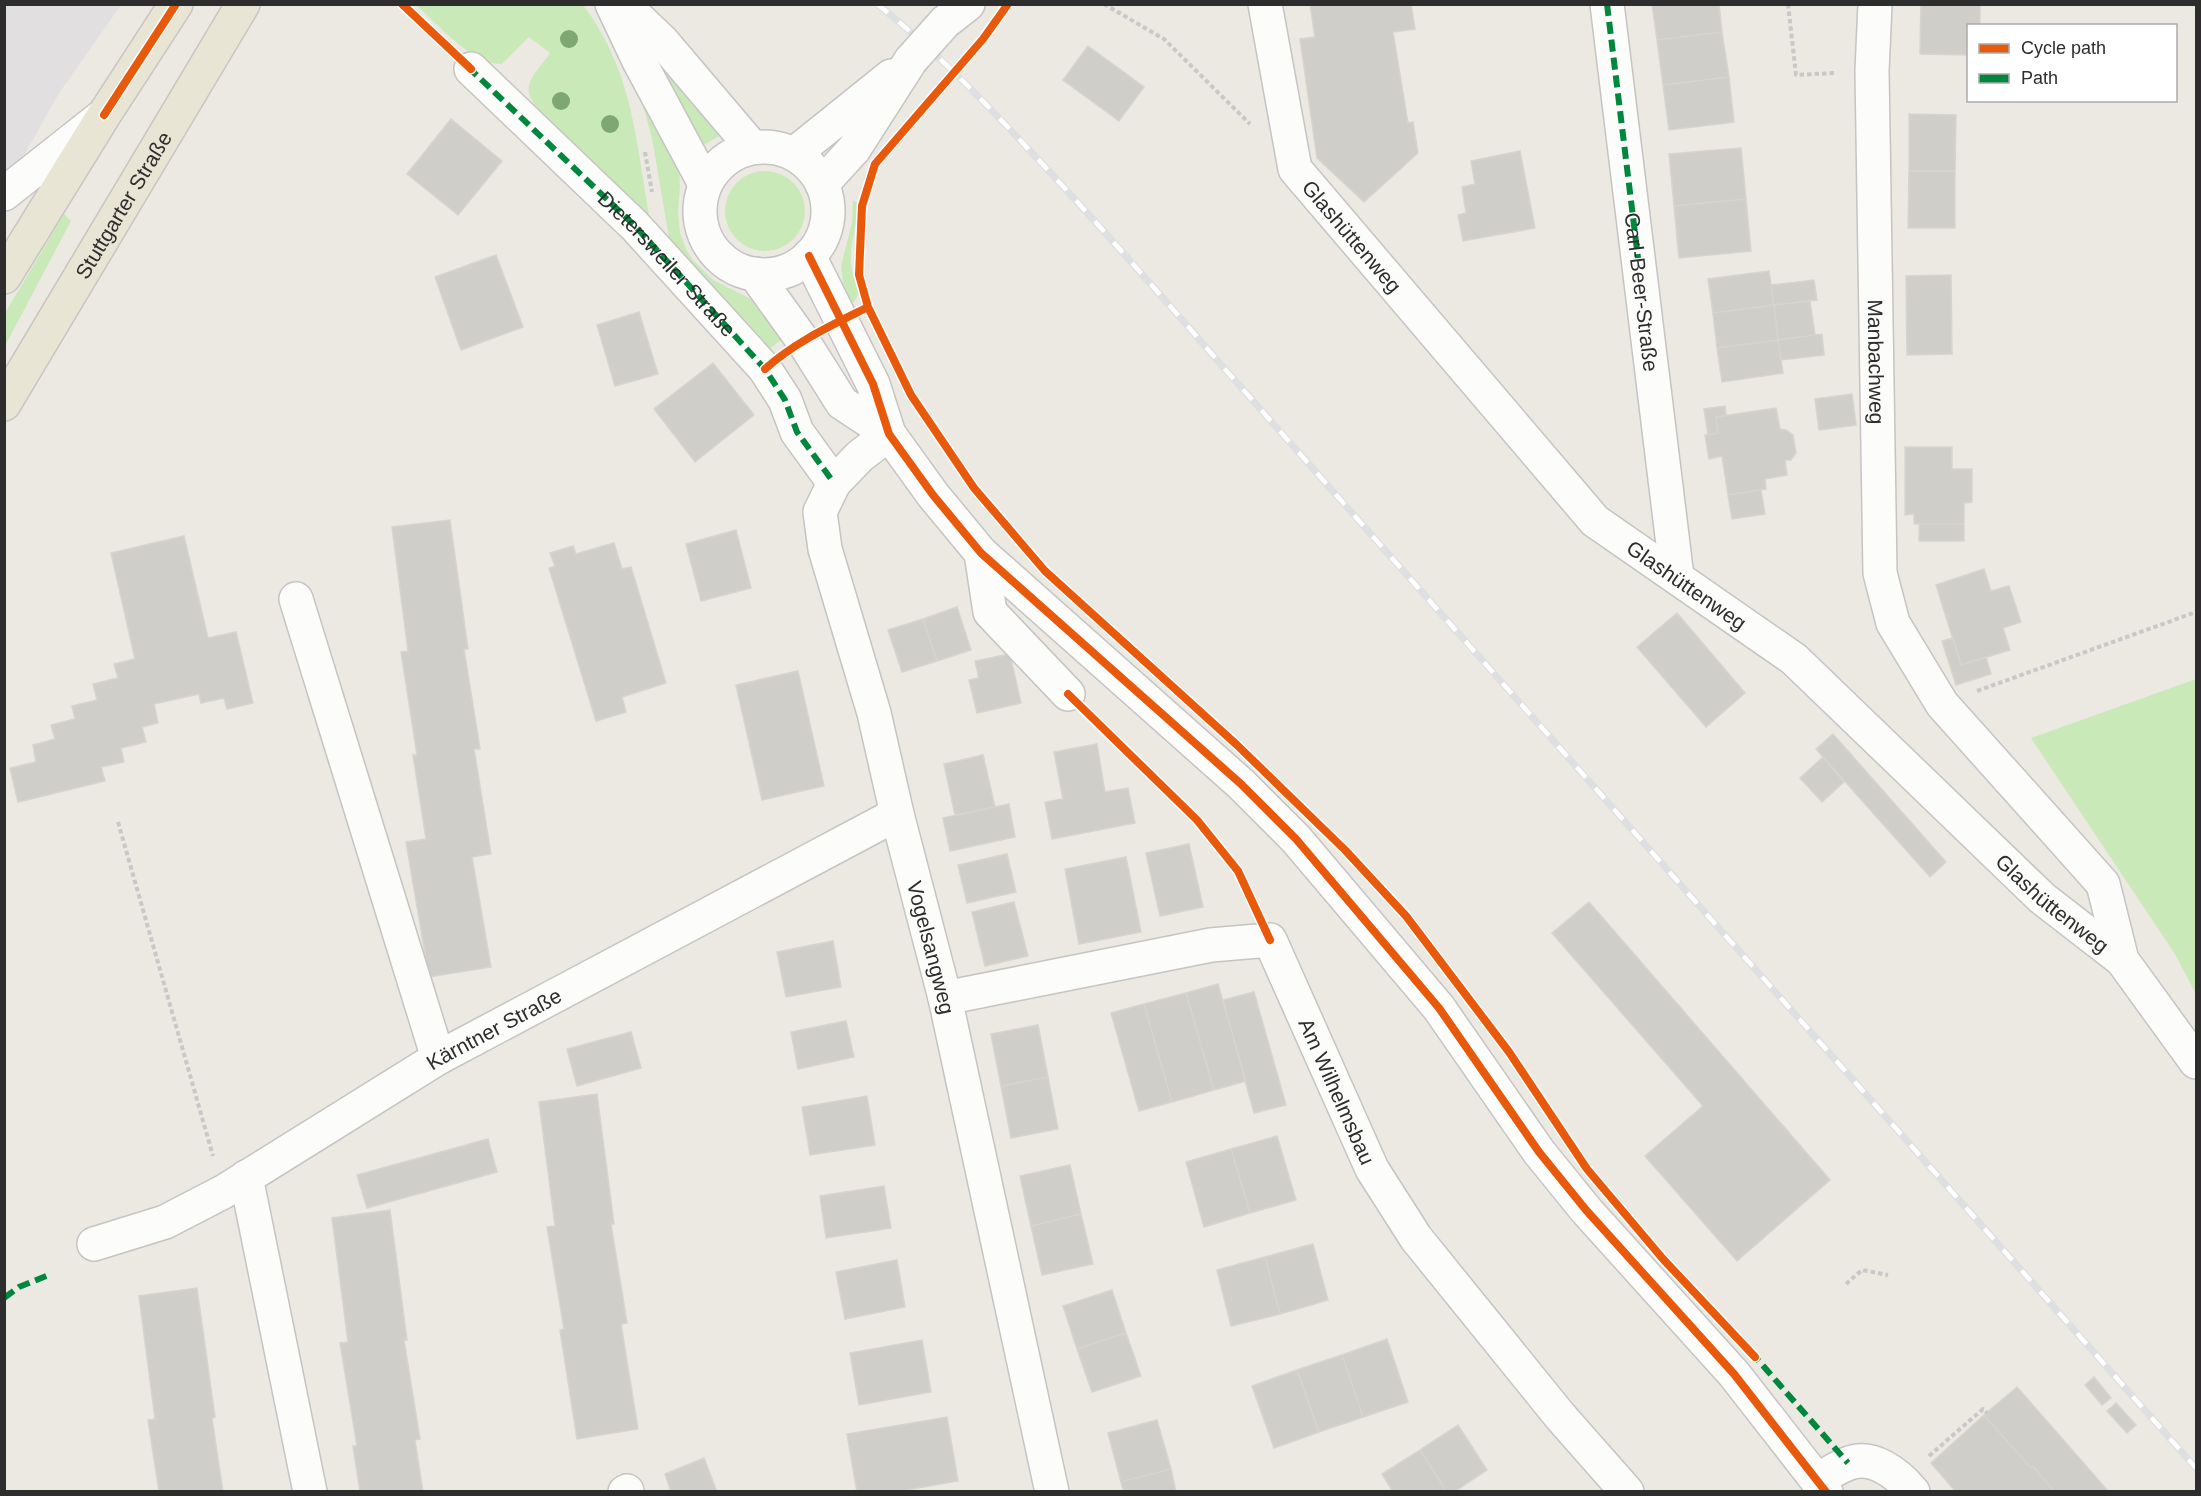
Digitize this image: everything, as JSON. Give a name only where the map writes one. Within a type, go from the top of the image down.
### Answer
[{"type":"main road","points":[[4,277],[176,4]]},
{"type":"main road","name":"Stuttgarter Straße","points":[[4,404],[243,4]]},
{"type":"street","points":[[612,4],[639,62],[705,184]]},
{"type":"street","points":[[624,4],[662,41],[752,147]]},
{"type":"street","name":"Glashüttenweg","points":[[1265,4],[1295,169],[1595,521],[1794,659],[2042,897],[2122,960],[2196,1062]]},
{"type":"street","name":"Carl-Beer-Straße","points":[[1607,4],[1677,577]]},
{"type":"street","name":"Manbachweg","points":[[1875,4],[1872,71],[1880,573],[1893,622],[1942,704]]},
{"type":"street","points":[[822,184],[854,149],[911,60],[955,10]]},
{"type":"street","points":[[794,154],[911,60]]},
{"type":"street","name":"Dietersweiler Straße","points":[[471,69],[635,225],[765,369],[785,400],[797,432],[834,483]]},
{"type":"street","points":[[4,194],[104,115]]},
{"type":"street","points":[[752,147],[773,147],[794,154],[811,168],[822,184],[827,203],[827,222],[821,240],[809,256],[793,268],[775,274],[755,274],[736,269],[720,257],[708,242],[701,223],[700,203],[705,184],[716,167],[732,154],[752,147]]},
{"type":"street","points":[[809,256],[873,384],[889,434],[933,495],[981,553],[1241,784],[1296,839],[1439,1008],[1539,1152],[1586,1210],[1734,1374],[1821,1486],[1848,1463],[1867,1461],[1886,1468],[1902,1479],[1913,1491]]},
{"type":"street","points":[[755,274],[803,341],[842,403],[889,434]]},
{"type":"street","name":"Vogelsangweg","points":[[889,434],[860,456],[834,483],[820,512],[825,549],[874,713],[897,814],[945,998],[1052,1491]]},
{"type":"street","points":[[981,553],[990,612],[1068,694]]},
{"type":"street","points":[[296,599],[438,1058]]},
{"type":"street","name":"Glashüttenweg","points":[[1942,704],[2103,884],[2122,960]]},
{"type":"street","name":"Kärntner Straße","points":[[94,1244],[165,1222],[235,1184],[438,1058],[897,814]]},
{"type":"street","name":"Am Wilhelmsbau","points":[[945,998],[1210,945],[1270,940],[1378,1179],[1423,1247],[1560,1416],[1627,1491]]},
{"type":"street","points":[[235,1184],[310,1491]]},
{"type":"path","points":[[1104,4],[1164,39],[1254,128]]},
{"type":"path","points":[[1788,4],[1796,75],[1872,71]]},
{"type":"path","points":[[1942,704],[2196,612]]},
{"type":"path","points":[[118,822],[235,1184]]},
{"type":"path","points":[[1846,1284],[1862,1270],[1888,1275]]},
{"type":"path","points":[[1959,1430],[1983,1409],[1987,1413]]},
{"type":"shaded area","points":[[5,5],[121,5],[59,93],[5,189]]},
{"type":"green space","points":[[416,5],[583,5],[605,39],[622,80],[637,140],[650,220],[563,138],[534,104],[529,93],[530,82],[550,53],[529,37],[502,64],[491,63],[467,51]]},
{"type":"green space","points":[[656,50],[719,136],[704,145],[651,53]]},
{"type":"green space","points":[[638,87],[679,167],[678,213],[680,233],[686,249],[693,260],[713,280],[759,303],[785,337],[768,350],[669,238],[652,138]]},
{"type":"green space","points":[[765,171],[780,174],[793,183],[802,196],[805,211],[802,226],[793,239],[780,248],[765,251],[750,248],[737,239],[728,226],[725,211],[728,196],[737,183],[750,174]]},
{"type":"green space","points":[[853,201],[861,203],[852,242],[851,258],[858,295],[851,305],[843,283],[841,266],[852,223]]},
{"type":"green space","points":[[64,214],[71,221],[5,346],[5,313]]},
{"type":"green space","points":[[2196,679],[2196,994],[2175,954],[2031,738]]},
{"type":"building","points":[[1310,4],[1411,4],[1415,29],[1393,32],[1408,123],[1413,122],[1418,153],[1364,202],[1317,158],[1300,39],[1315,37]]},
{"type":"building","points":[[1652,4],[1719,4],[1722,32],[1657,40]]},
{"type":"building","points":[[1921,4],[1980,4],[1980,24],[1967,24],[1967,55],[1920,54]]},
{"type":"building","points":[[1722,32],[1729,77],[1663,85],[1657,40]]},
{"type":"building","points":[[1088,46],[1144,87],[1119,121],[1063,80]]},
{"type":"building","points":[[1729,77],[1734,122],[1669,130],[1663,85]]},
{"type":"building","points":[[1909,114],[1956,115],[1955,171],[1909,171]]},
{"type":"building","points":[[451,119],[502,161],[458,215],[407,174]]},
{"type":"building","points":[[1741,148],[1746,199],[1674,206],[1669,154]]},
{"type":"building","points":[[1520,151],[1535,228],[1463,241],[1458,215],[1466,213],[1462,187],[1475,184],[1471,161]]},
{"type":"building","points":[[1909,171],[1955,171],[1955,228],[1908,228]]},
{"type":"building","points":[[1746,199],[1751,251],[1679,258],[1674,206]]},
{"type":"building","points":[[496,255],[523,327],[461,350],[435,277]]},
{"type":"building","points":[[1769,271],[1774,305],[1713,313],[1708,279]]},
{"type":"building","points":[[1951,275],[1952,354],[1907,355],[1906,276]]},
{"type":"building","points":[[1814,280],[1817,300],[1774,305],[1771,285]]},
{"type":"building","points":[[1810,301],[1815,335],[1778,340],[1774,305]]},
{"type":"building","points":[[1774,305],[1778,340],[1717,348],[1713,313]]},
{"type":"building","points":[[639,312],[658,374],[615,386],[597,325]]},
{"type":"building","points":[[1822,334],[1824,355],[1781,360],[1778,340]]},
{"type":"building","points":[[1778,340],[1783,373],[1722,382],[1717,348]]},
{"type":"building","points":[[713,363],[754,415],[695,462],[654,409]]},
{"type":"building","points":[[1852,394],[1856,425],[1819,430],[1815,399]]},
{"type":"building","points":[[1725,406],[1726,416],[1716,417],[1718,433],[1708,435],[1704,409]]},
{"type":"building","points":[[1776,408],[1780,429],[1793,435],[1796,453],[1791,460],[1785,460],[1787,475],[1765,479],[1766,489],[1728,495],[1722,456],[1709,459],[1705,435],[1718,433],[1716,417]]},
{"type":"building","points":[[1905,447],[1952,447],[1952,469],[1972,469],[1972,502],[1964,503],[1964,524],[1914,524],[1914,514],[1905,515]]},
{"type":"building","points":[[1761,490],[1765,514],[1732,519],[1728,495]]},
{"type":"building","points":[[450,520],[468,649],[464,649],[480,749],[474,749],[491,854],[472,857],[491,967],[429,977],[406,842],[426,839],[413,755],[417,755],[401,652],[408,651],[392,527]]},
{"type":"building","points":[[1919,524],[1964,524],[1964,541],[1919,541]]},
{"type":"building","points":[[736,530],[751,588],[701,601],[686,544]]},
{"type":"building","points":[[184,536],[208,638],[236,632],[253,703],[227,709],[224,698],[201,703],[199,694],[154,704],[158,723],[142,727],[146,742],[121,748],[124,762],[101,767],[105,781],[18,802],[10,768],[36,762],[33,745],[55,739],[51,725],[75,719],[72,706],[97,700],[93,684],[118,678],[114,664],[135,659],[111,553]]},
{"type":"building","points":[[614,543],[622,569],[631,567],[666,683],[622,697],[626,712],[596,721],[549,568],[555,566],[550,553],[573,546],[576,554]]},
{"type":"building","points":[[1984,569],[1991,591],[2009,586],[2021,622],[2003,628],[2010,650],[1961,665],[1936,585]]},
{"type":"building","points":[[957,607],[971,650],[937,661],[923,619]]},
{"type":"building","points":[[1677,613],[1745,693],[1706,727],[1637,647]]},
{"type":"building","points":[[923,619],[937,661],[902,672],[888,630]]},
{"type":"building","points":[[1953,638],[1961,665],[1986,657],[1991,674],[1956,685],[1942,641]]},
{"type":"building","points":[[1010,654],[1021,703],[977,713],[969,680],[979,678],[975,661]]},
{"type":"building","points":[[798,671],[824,786],[762,800],[736,685]]},
{"type":"building","points":[[1833,734],[1946,862],[1930,877],[1816,749]]},
{"type":"building","points":[[1097,744],[1105,792],[1128,788],[1135,823],[1052,839],[1045,802],[1063,799],[1054,752]]},
{"type":"building","points":[[983,755],[995,807],[955,815],[944,764]]},
{"type":"building","points":[[1823,757],[1844,782],[1822,802],[1800,778]]},
{"type":"building","points":[[1009,804],[1015,837],[950,851],[943,818]]},
{"type":"building","points":[[1189,844],[1203,907],[1160,916],[1146,853]]},
{"type":"building","points":[[1007,854],[1016,892],[967,903],[958,865]]},
{"type":"building","points":[[1126,857],[1141,932],[1079,944],[1065,869]]},
{"type":"building","points":[[1014,902],[1028,956],[985,966],[972,912]]},
{"type":"building","points":[[1589,902],[1830,1180],[1737,1261],[1645,1156],[1703,1106],[1552,933]]},
{"type":"building","points":[[833,941],[841,987],[786,997],[777,952]]},
{"type":"building","points":[[1218,984],[1246,1081],[1214,1090],[1186,993]]},
{"type":"building","points":[[1254,992],[1286,1105],[1254,1113],[1223,1000]]},
{"type":"building","points":[[1186,993],[1214,1090],[1172,1102],[1144,1004]]},
{"type":"building","points":[[1144,1004],[1172,1102],[1139,1111],[1111,1013]]},
{"type":"building","points":[[846,1021],[854,1057],[798,1069],[791,1032]]},
{"type":"building","points":[[1038,1025],[1048,1077],[1001,1086],[991,1034]]},
{"type":"building","points":[[631,1032],[641,1068],[577,1086],[567,1049]]},
{"type":"building","points":[[1048,1077],[1058,1129],[1011,1138],[1001,1086]]},
{"type":"building","points":[[597,1094],[614,1224],[611,1224],[627,1323],[621,1324],[638,1429],[577,1439],[560,1330],[564,1329],[547,1227],[555,1226],[539,1102]]},
{"type":"building","points":[[867,1096],[875,1145],[810,1155],[802,1107]]},
{"type":"building","points":[[1277,1136],[1296,1200],[1250,1213],[1231,1149]]},
{"type":"building","points":[[488,1139],[497,1172],[367,1208],[357,1175]]},
{"type":"building","points":[[1231,1149],[1250,1213],[1204,1227],[1186,1162]]},
{"type":"building","points":[[1070,1165],[1081,1214],[1031,1226],[1020,1176]]},
{"type":"building","points":[[884,1186],[891,1228],[826,1238],[820,1196]]},
{"type":"building","points":[[390,1210],[407,1340],[404,1340],[420,1439],[415,1440],[423,1492],[360,1492],[353,1446],[357,1446],[340,1343],[348,1342],[332,1218]]},
{"type":"building","points":[[1081,1214],[1093,1264],[1042,1275],[1031,1226]]},
{"type":"building","points":[[1313,1244],[1328,1300],[1280,1314],[1265,1257]]},
{"type":"building","points":[[1265,1257],[1280,1314],[1231,1326],[1217,1270]]},
{"type":"building","points":[[897,1260],[905,1307],[845,1319],[836,1272]]},
{"type":"building","points":[[197,1288],[223,1492],[159,1492],[148,1420],[155,1419],[139,1296]]},
{"type":"building","points":[[1112,1290],[1126,1333],[1077,1349],[1063,1306]]},
{"type":"building","points":[[1126,1333],[1141,1376],[1092,1392],[1077,1349]]},
{"type":"building","points":[[1387,1339],[1408,1402],[1363,1417],[1342,1355]]},
{"type":"building","points":[[922,1340],[931,1392],[859,1405],[850,1353]]},
{"type":"building","points":[[1342,1355],[1363,1417],[1319,1432],[1297,1370]]},
{"type":"building","points":[[1297,1370],[1319,1432],[1274,1448],[1252,1386]]},
{"type":"building","points":[[2094,1377],[2111,1398],[2102,1405],[2085,1385]]},
{"type":"building","points":[[2017,1387],[2109,1492],[2055,1492],[1984,1415]]},
{"type":"building","points":[[2116,1403],[2136,1425],[2127,1433],[2107,1411]]},
{"type":"building","points":[[1984,1415],[2055,1492],[1956,1492],[1931,1463]]},
{"type":"building","points":[[947,1417],[958,1481],[895,1492],[857,1492],[847,1434]]},
{"type":"building","points":[[1157,1420],[1171,1469],[1121,1482],[1108,1433]]},
{"type":"building","points":[[1458,1425],[1487,1470],[1454,1492],[1447,1492],[1420,1450]]},
{"type":"building","points":[[1420,1450],[1447,1492],[1393,1492],[1382,1474]]},
{"type":"building","points":[[704,1458],[717,1492],[671,1492],[665,1474]]},
{"type":"building","points":[[1171,1469],[1176,1492],[1124,1492],[1121,1482]]},
{"type":"railway","points":[[877,4],[922,42],[966,84],[1093,219],[2196,1468]]},
{"type":"marked path","points":[[1607,4],[1638,258]]},
{"type":"marked path","points":[[468,67],[635,226],[765,369],[785,400],[797,432],[834,483]]},
{"type":"marked path","points":[[4,1298],[19,1287],[49,1275]]},
{"type":"marked path","points":[[1751,1352],[1848,1463]]},
{"type":"cycle path","points":[[104,115],[176,4]]},
{"type":"cycle path","points":[[402,4],[471,69]]},
{"type":"cycle path","points":[[1008,4],[983,39],[875,164],[862,206],[859,275],[868,307],[911,395],[974,488],[1045,571],[1237,745],[1345,850],[1406,916],[1509,1052],[1587,1169],[1663,1259],[1755,1357]]},
{"type":"cycle path","points":[[809,256],[873,384],[889,434],[933,495],[981,553],[1241,784],[1296,839],[1439,1008],[1539,1152],[1586,1210],[1734,1374],[1826,1492]]},
{"type":"cycle path","points":[[765,369],[801,342],[868,307]]},
{"type":"cycle path","points":[[1068,694],[1197,820],[1238,871],[1270,940]]}]
